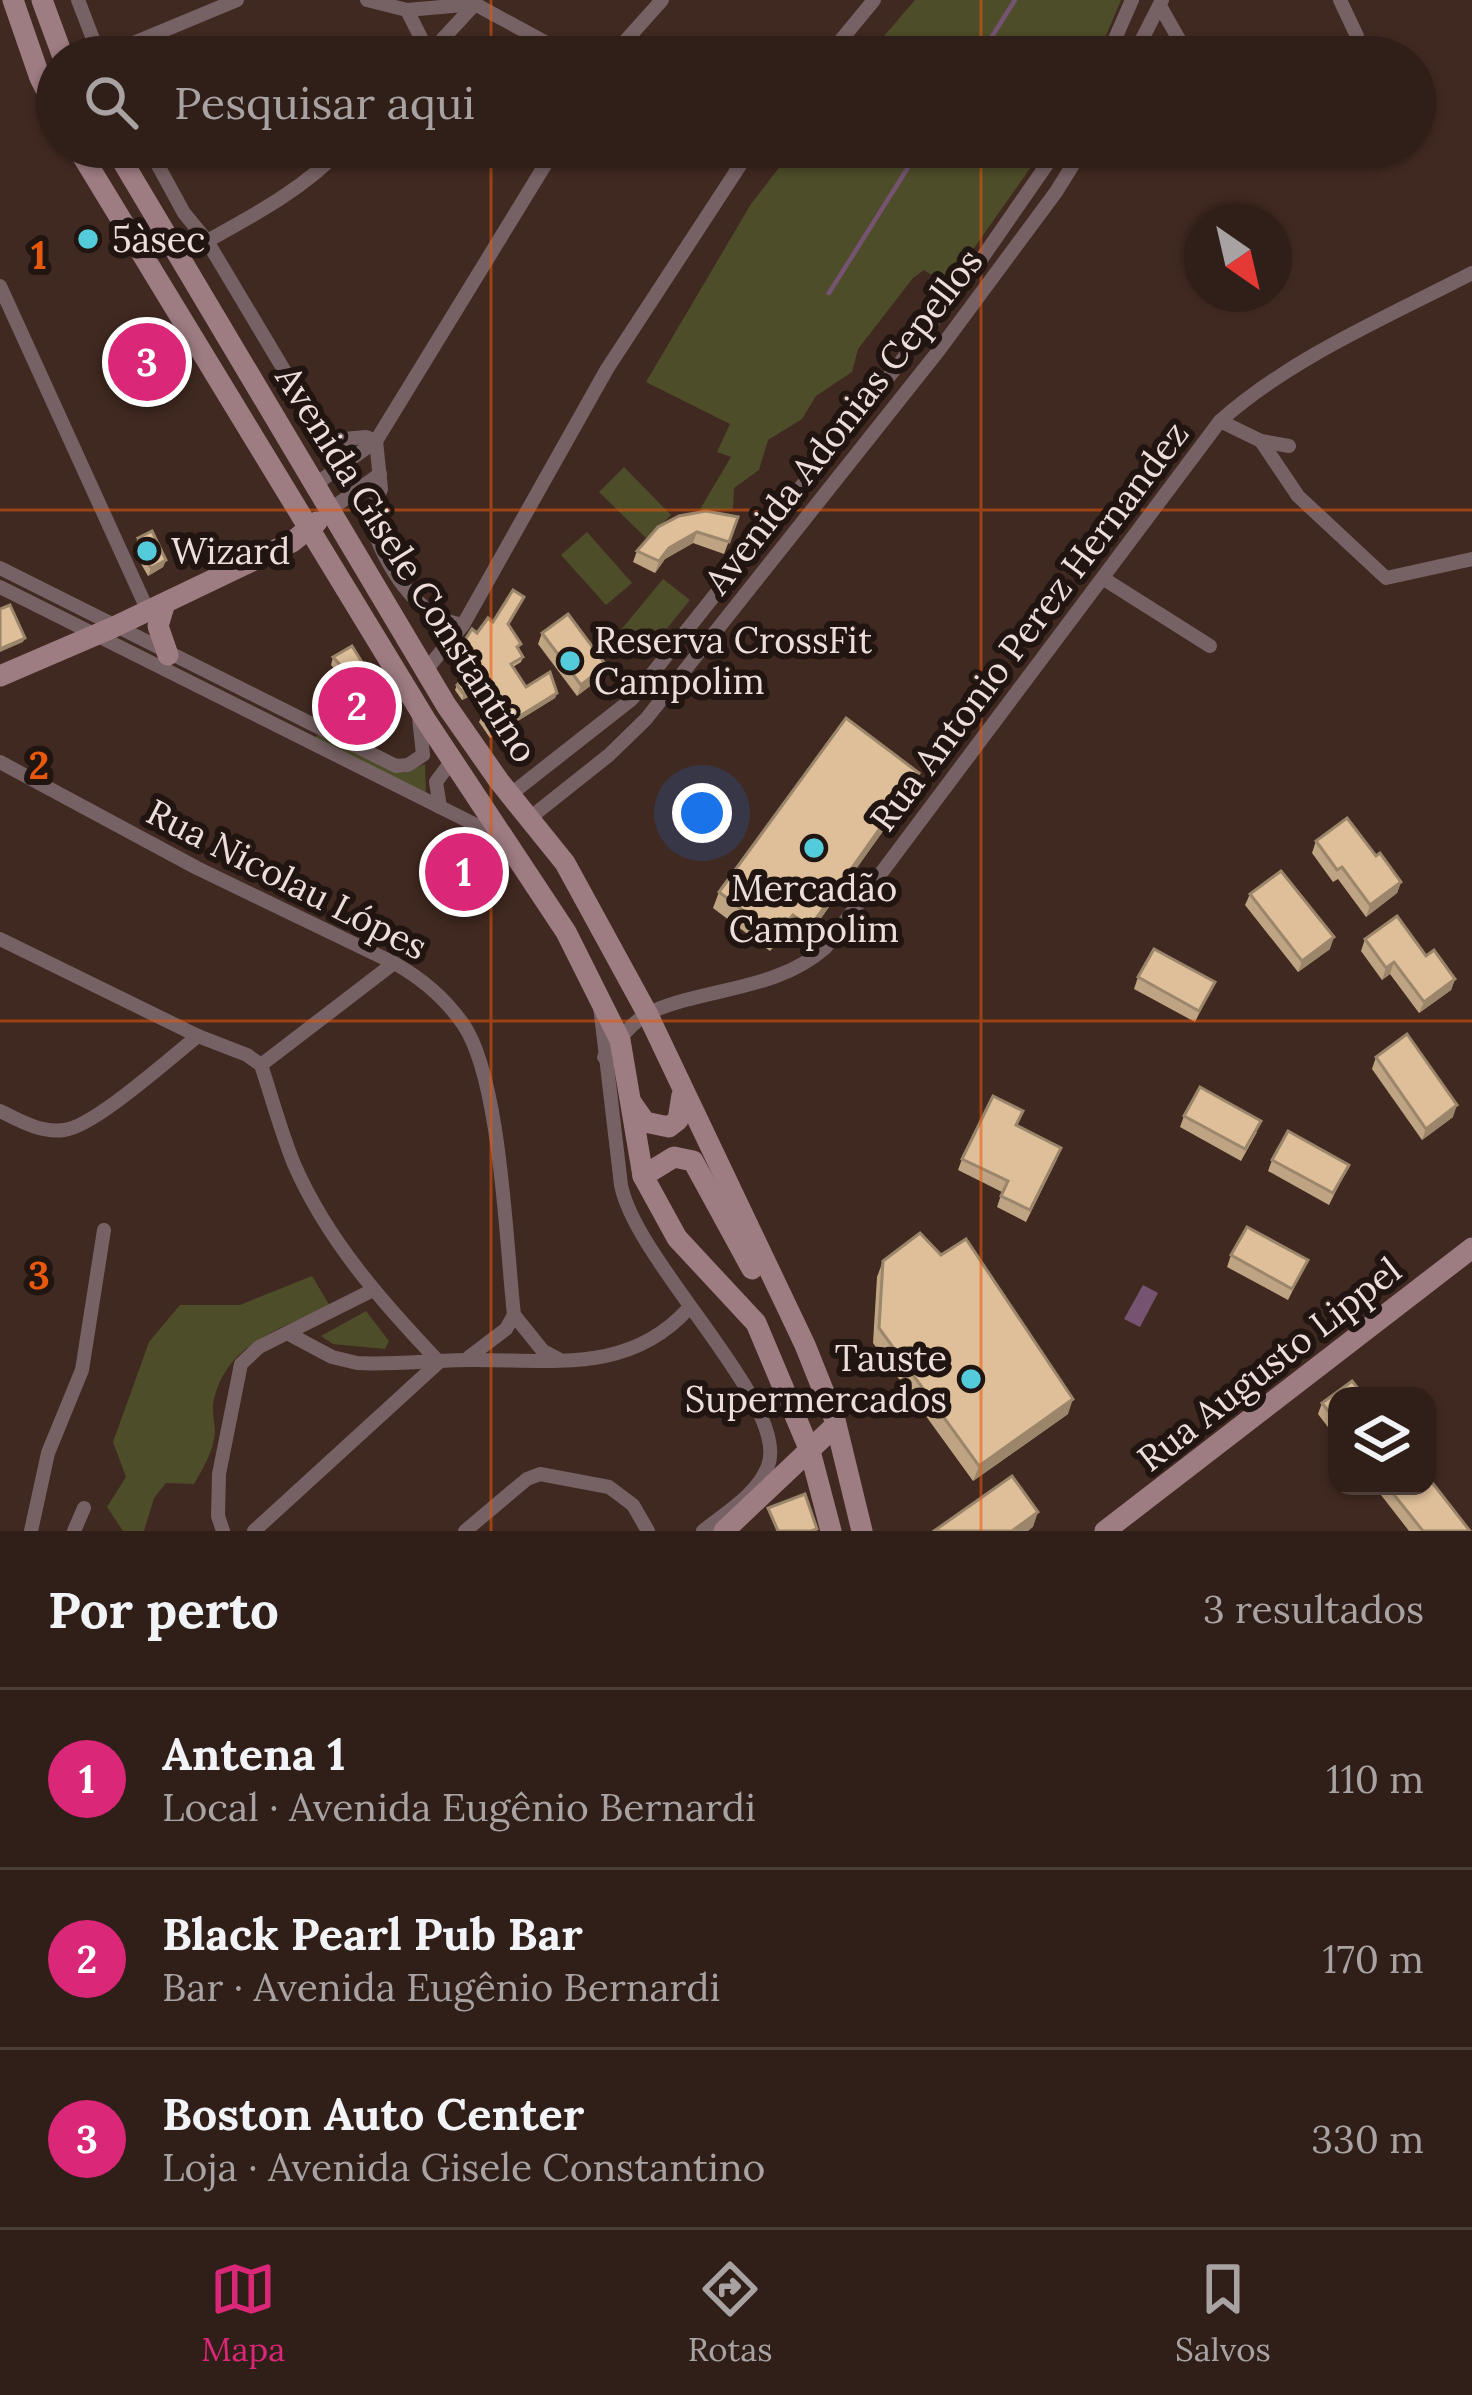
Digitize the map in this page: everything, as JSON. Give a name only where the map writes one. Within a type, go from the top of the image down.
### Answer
[{"type":"main road","points":[[13,0],[36,66]]},
{"type":"main road","points":[[42,0],[55,36]]},
{"type":"main road","name":"Avenida Gisele Constantino","points":[[90,168],[307,530],[500,837],[566,932],[620,1040],[643,1176],[677,1238],[756,1323],[810,1450],[829,1526]]},
{"type":"main road","name":"Avenida Gisele Constantino","points":[[127,168],[446,705],[566,863],[646,1013],[806,1348],[836,1425],[862,1531]]},
{"type":"main road","points":[[0,676],[292,542],[331,509]]},
{"type":"main road","points":[[157,607],[168,655]]},
{"type":"main road","points":[[453,759],[462,757],[496,790],[511,794]]},
{"type":"main road","points":[[631,1102],[645,1122],[669,1126],[678,1120],[682,1095]]},
{"type":"main road","points":[[643,1176],[674,1157],[693,1161],[700,1168],[773,1308],[806,1348]]},
{"type":"main road","name":"Rua Augusto Lippel","points":[[1105,1531],[1472,1248]]},
{"type":"main road","points":[[724,1531],[836,1425]]},
{"type":"main road","points":[[776,1481],[806,1486],[829,1526]]},
{"type":"street","points":[[78,0],[92,36]]},
{"type":"street","points":[[150,36],[237,0]]},
{"type":"street","points":[[368,0],[406,10],[477,2],[531,36]]},
{"type":"street","points":[[633,36],[662,0]]},
{"type":"street","points":[[844,36],[874,0]]},
{"type":"street","points":[[1116,36],[1132,0]]},
{"type":"street","points":[[1340,0],[1357,36]]},
{"type":"street","points":[[446,36],[477,2]]},
{"type":"street","points":[[1144,36],[1161,3]]},
{"type":"street","points":[[1161,3],[1178,36]]},
{"type":"street","points":[[406,10],[419,36]]},
{"type":"street","points":[[159,168],[318,428],[333,440],[366,437],[376,441]]},
{"type":"street","points":[[207,241],[324,168]]},
{"type":"street","points":[[316,484],[376,441],[543,168]]},
{"type":"street","points":[[426,670],[463,625],[607,369],[735,168]]},
{"type":"street","name":"Avenida Adonias Cepellos","points":[[511,794],[632,699],[974,271],[1045,168]]},
{"type":"street","name":"Avenida Adonias Cepellos","points":[[531,817],[646,719],[922,372],[1071,168]]},
{"type":"street","name":"Rua Antonio Perez Hernandez","points":[[646,1013],[781,976],[804,967],[825,949],[1220,421],[1281,375],[1472,273]]},
{"type":"street","points":[[0,286],[157,607]]},
{"type":"street","points":[[1220,421],[1261,441],[1289,446]]},
{"type":"street","points":[[376,441],[381,489],[369,518],[381,553],[427,612],[439,621],[463,625]]},
{"type":"street","points":[[1261,441],[1298,496],[1386,578],[1472,559]]},
{"type":"street","points":[[331,509],[380,474]]},
{"type":"street","points":[[0,568],[106,631],[500,837]]},
{"type":"street","points":[[1104,579],[1210,646]]},
{"type":"street","points":[[0,587],[168,655],[396,766],[408,765],[423,754],[417,706]]},
{"type":"street","points":[[608,720],[623,741]]},
{"type":"street","points":[[440,807],[436,782],[453,759]]},
{"type":"street","name":"Rua Nicolau Lópes","points":[[0,762],[197,868],[394,963],[418,976],[440,998],[463,1024],[478,1052],[490,1096],[514,1315]]},
{"type":"street","points":[[544,770],[561,792]]},
{"type":"street","points":[[0,939],[260,1065],[294,1164],[371,1291],[439,1362]]},
{"type":"street","points":[[260,1065],[394,963]]},
{"type":"street","name":"Avenida Gisele Constantino","points":[[600,995],[623,1196],[639,1236],[747,1387],[771,1450],[759,1483],[704,1531]]},
{"type":"street","points":[[604,1057],[646,1013]]},
{"type":"street","points":[[0,1112],[39,1129],[68,1130],[93,1117],[198,1036]]},
{"type":"street","points":[[623,1196],[643,1176]]},
{"type":"street","points":[[31,1531],[48,1453],[82,1370],[104,1230]]},
{"type":"street","points":[[223,1531],[218,1516],[219,1474],[242,1364],[259,1347],[371,1291]]},
{"type":"street","points":[[289,1334],[332,1357],[357,1363],[561,1361],[613,1354],[656,1340],[688,1309]]},
{"type":"street","points":[[465,1360],[488,1347],[514,1315],[542,1351],[561,1361]]},
{"type":"street","points":[[254,1531],[439,1362]]},
{"type":"street","points":[[466,1531],[527,1479],[540,1474],[609,1487],[633,1505],[647,1531]]},
{"type":"street","points":[[74,1531],[84,1508]]},
{"type":"shaded area","points":[[915,0],[1121,0],[1106,36],[884,36]]},
{"type":"shaded area","points":[[779,168],[1030,168],[948,285],[924,270],[913,278],[858,349],[852,372],[816,396],[802,419],[768,440],[759,470],[734,488],[733,509],[699,511],[731,457],[717,452],[730,424],[646,382],[751,204]]},
{"type":"shaded area","points":[[624,467],[671,515],[647,539],[599,492]]},
{"type":"shaded area","points":[[587,532],[632,583],[606,605],[561,555]]},
{"type":"shaded area","points":[[663,579],[690,600],[647,653],[620,631]]},
{"type":"shaded area","points":[[319,734],[403,773],[425,764],[426,794],[314,738]]},
{"type":"shaded area","points":[[312,1276],[330,1306],[257,1341],[229,1366],[213,1404],[212,1446],[194,1484],[166,1483],[154,1498],[144,1531],[123,1531],[107,1507],[126,1477],[113,1442],[149,1342],[180,1305],[240,1305]]},
{"type":"shaded area","points":[[1143,1285],[1158,1293],[1140,1327],[1124,1319]]},
{"type":"shaded area","points":[[366,1311],[389,1341],[385,1349],[333,1344],[321,1336]]},
{"type":"building","points":[[168,331],[178,349],[134,371],[124,352]]},
{"type":"building","points":[[706,511],[738,517],[729,542],[697,532],[669,548],[659,561],[637,551],[658,527],[679,516]]},
{"type":"building","points":[[152,531],[166,560],[151,568],[138,538]]},
{"type":"building","points":[[513,590],[524,597],[508,624],[523,657],[511,664],[526,687],[550,672],[557,693],[492,733],[482,716],[496,708],[482,685],[464,694],[457,685],[468,673],[456,654],[472,629],[477,633],[488,618],[493,622]]},
{"type":"building","points":[[10,605],[25,638],[0,649],[0,609]]},
{"type":"building","name":"Reserva CrossFit Campolim","points":[[568,614],[606,665],[581,685],[542,633]]},
{"type":"building","points":[[352,646],[379,690],[352,716],[342,706],[360,687],[333,657]]},
{"type":"building","name":"Mercadão Campolim","points":[[846,718],[919,773],[810,927],[793,915],[775,935],[719,892]]},
{"type":"building","points":[[1347,818],[1401,882],[1370,905],[1316,841]]},
{"type":"building","points":[[467,842],[485,852],[464,887],[430,874],[437,855],[454,867]]},
{"type":"building","points":[[1281,871],[1334,937],[1302,961],[1250,894]]},
{"type":"building","points":[[1397,916],[1426,956],[1434,950],[1455,979],[1424,1002],[1394,962],[1386,968],[1365,939]]},
{"type":"building","points":[[1154,949],[1215,982],[1199,1011],[1138,977]]},
{"type":"building","points":[[1407,1034],[1457,1105],[1426,1129],[1376,1057]]},
{"type":"building","points":[[1200,1087],[1261,1121],[1245,1149],[1184,1116]]},
{"type":"building","points":[[993,1096],[1023,1111],[1016,1125],[1061,1148],[1030,1210],[1001,1196],[1008,1181],[962,1159]]},
{"type":"building","points":[[1288,1131],[1349,1165],[1333,1193],[1272,1160]]},
{"type":"building","points":[[1247,1227],[1308,1260],[1292,1289],[1231,1255]]},
{"type":"building","name":"Tauste Supermercados","points":[[920,1233],[941,1255],[966,1239],[1073,1399],[979,1466],[879,1328],[883,1261]]},
{"type":"building","points":[[1012,1476],[1038,1512],[1012,1531],[934,1531]]},
{"type":"building","points":[[1436,1488],[1470,1531],[1423,1531],[1394,1495],[1436,1495]]},
{"type":"building","points":[[805,1494],[817,1529],[778,1531],[768,1508]]},
{"type":"waterway","points":[[992,36],[1015,0]]},
{"type":"waterway","points":[[829,293],[908,168]]},
{"type":"place","name":"5àsec","points":[[88,239]]},
{"type":"place","name":"Boston Auto Center","points":[[147,362]]},
{"type":"place","name":"Wizard","points":[[147,551]]},
{"type":"place","name":"Reserva CrossFit Campolim","points":[[570,661]]},
{"type":"place","name":"Black Pearl Pub Bar","points":[[357,706]]},
{"type":"place","name":"Mercadão Campolim","points":[[814,848]]},
{"type":"place","name":"Antena 1","points":[[464,872]]},
{"type":"place","name":"Tauste Supermercados","points":[[971,1379]]}]
